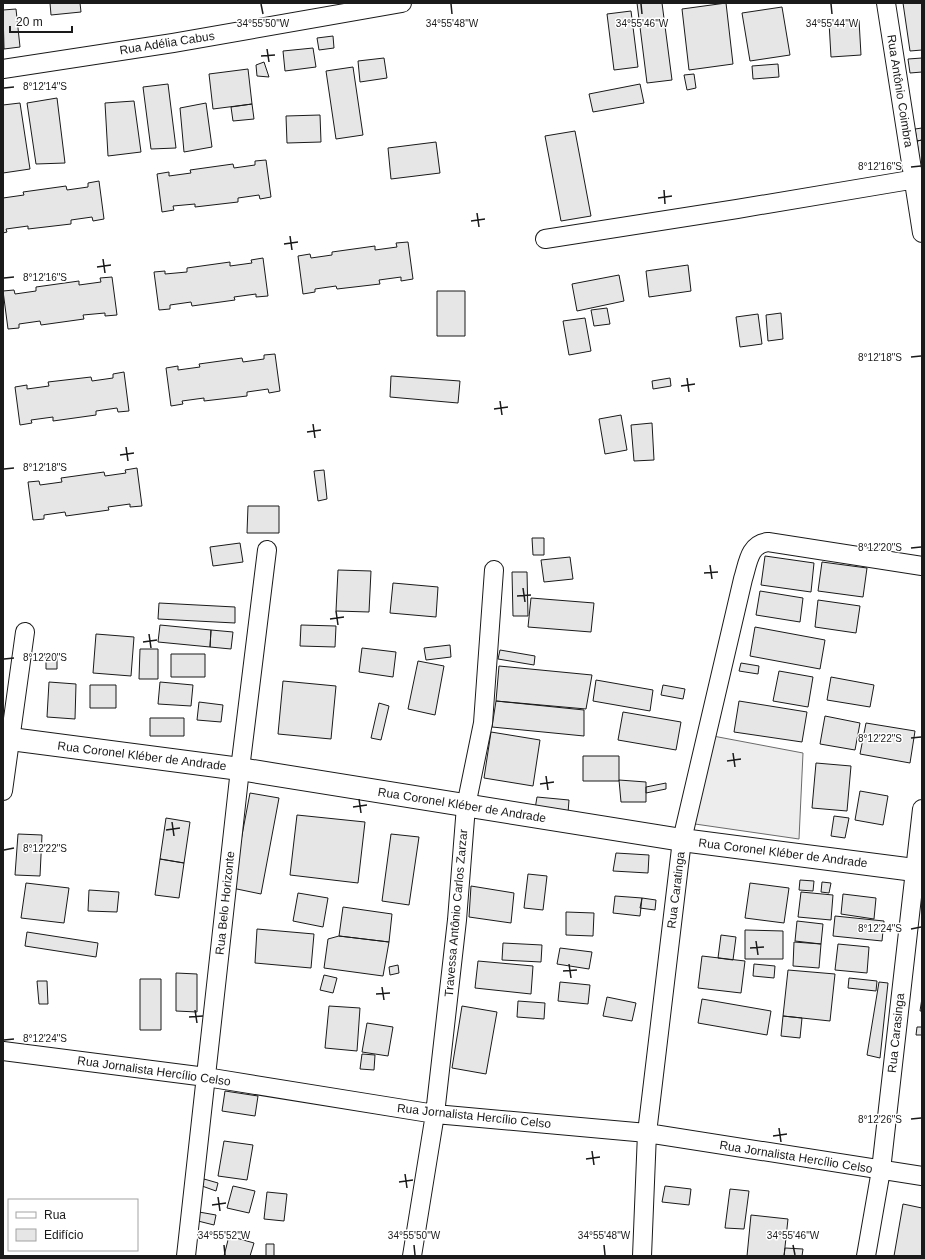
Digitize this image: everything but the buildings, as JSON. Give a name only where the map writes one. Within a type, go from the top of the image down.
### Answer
[{"type":"main road","name":"Rua Coronel Kléber de Andrade","points":[[6,738],[240,769],[682,840],[918,871]]},
{"type":"street","name":"Rua Adélia Cabus","points":[[3,68],[172,43],[402,3]]},
{"type":"street","name":"Rua Antônio Coimbra","points":[[886,3],[918,179],[922,233]]},
{"type":"street","points":[[545,239],[918,179]]},
{"type":"street","name":"Rua Caratinga","points":[[642,1256],[646,1133],[682,840],[743,579],[752,549],[760,543],[768,542],[922,566]]},
{"type":"street","name":"Rua Belo Horizonte","points":[[186,1256],[240,769],[267,550]]},
{"type":"street","name":"Travessa Antônio Carlos Zarzar","points":[[412,1256],[435,1114],[457,920],[466,806],[483,723],[494,570]]},
{"type":"street","points":[[3,791],[6,738],[25,632]]},
{"type":"street","name":"Rua Carasinga","points":[[866,1256],[881,1170],[918,871],[922,809]]},
{"type":"street","name":"Rua Jornalista Hercílio Celso","points":[[3,1051],[206,1077],[435,1114],[646,1133],[922,1176]]},
{"type":"shaded area","points":[[713,736],[803,753],[799,839],[695,824]]}]
